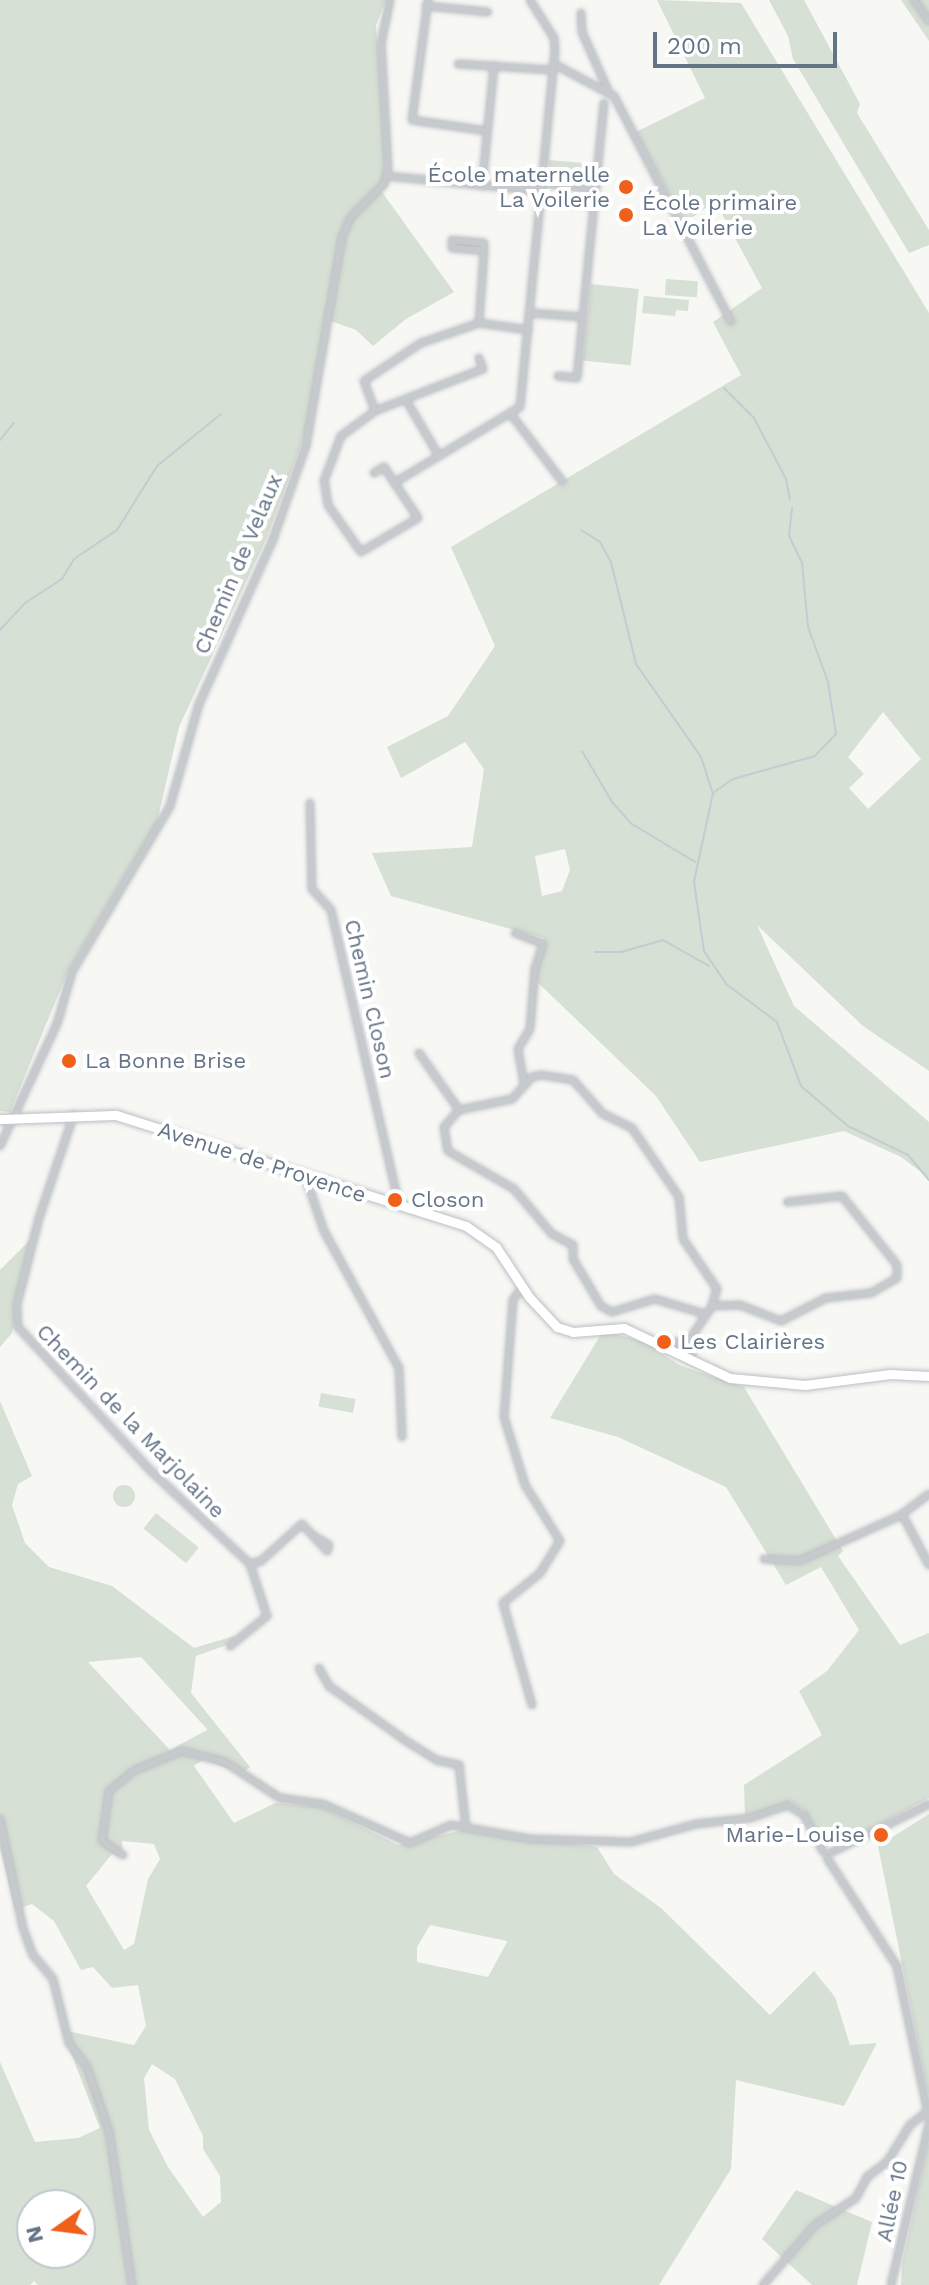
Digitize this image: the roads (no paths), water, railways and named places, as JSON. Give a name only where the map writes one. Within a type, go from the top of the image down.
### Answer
[{"type":"street","points":[[390,0],[381,44],[389,154],[386,176],[482,186],[593,189]]},
{"type":"street","points":[[394,483],[520,407],[554,67],[554,38],[530,0]]},
{"type":"street","points":[[914,0],[929,21]]},
{"type":"street","points":[[487,131],[412,120],[427,3],[488,12]]},
{"type":"street","points":[[581,13],[582,32],[608,90],[731,322]]},
{"type":"street","points":[[458,64],[554,67],[608,90]]},
{"type":"street","points":[[482,186],[494,66]]},
{"type":"street","points":[[558,376],[577,378],[591,243],[593,189],[604,103]]},
{"type":"street","name":"Chemin de Velaux","points":[[0,1146],[7,1119],[57,1024],[72,972],[170,806],[199,704],[273,539],[306,446],[345,227],[386,176]]},
{"type":"street","points":[[541,200],[592,205]]},
{"type":"street","points":[[479,323],[484,251],[484,243],[452,240],[452,248],[484,251]]},
{"type":"street","points":[[530,313],[583,317]]},
{"type":"street","points":[[375,411],[364,381],[421,343],[479,323],[529,330]]},
{"type":"street","points":[[374,473],[384,467],[418,518],[361,552],[328,505],[324,481],[341,436],[375,411],[483,369],[479,358]]},
{"type":"street","points":[[406,400],[439,456]]},
{"type":"street","points":[[510,413],[562,481]]},
{"type":"street","name":"Chemin Closon","points":[[310,803],[312,889],[331,910],[400,1208]]},
{"type":"street","points":[[515,933],[543,944],[535,968],[530,1029],[518,1049],[524,1084]]},
{"type":"street","points":[[419,1053],[459,1110]]},
{"type":"street","points":[[679,1357],[712,1306],[717,1289],[683,1239],[679,1197],[632,1128],[603,1114],[573,1080],[542,1075],[524,1084],[512,1099],[459,1110],[444,1127],[448,1151],[514,1189],[552,1234],[573,1245],[573,1259],[601,1306],[612,1312],[655,1299],[705,1314]]},
{"type":"street","name":"Avenue de Provence","points":[[7,1119],[74,1114],[116,1115],[304,1173],[483,1234],[557,1327],[573,1332],[624,1328],[696,1365],[766,1384],[890,1374],[929,1376]]},
{"type":"street","name":"Chemin de la Marjolaine","points":[[74,1114],[39,1218],[17,1304],[18,1327],[121,1440],[250,1564]]},
{"type":"street","points":[[304,1173],[324,1231],[399,1368],[402,1437]]},
{"type":"street","points":[[712,1306],[740,1305],[781,1321],[826,1298],[871,1293],[897,1278],[897,1265],[842,1196],[787,1202]]},
{"type":"street","points":[[523,1286],[513,1300],[504,1417],[525,1485],[560,1541],[539,1574],[503,1603],[532,1705]]},
{"type":"street","points":[[656,1343],[674,1346],[690,1340]]},
{"type":"street","points":[[690,1340],[696,1365]]},
{"type":"street","points":[[764,1559],[799,1561],[902,1515],[929,1494]]},
{"type":"street","points":[[902,1515],[929,1565]]},
{"type":"street","points":[[230,1646],[267,1616],[250,1564],[261,1561],[302,1524],[314,1536]]},
{"type":"street","points":[[319,1668],[329,1686],[429,1756],[459,1765],[466,1828]]},
{"type":"street","points":[[123,1855],[102,1841],[109,1791],[135,1770],[182,1751],[225,1762],[280,1798],[323,1804],[397,1841],[410,1843],[451,1825],[531,1839],[620,1843],[696,1824],[750,1818],[788,1805],[804,1815],[897,1966],[929,2118]]},
{"type":"street","points":[[827,1854],[929,1804]]},
{"type":"street","points":[[0,1819],[27,1939],[53,1979],[69,2043],[87,2067],[109,2131],[132,2285]]},
{"type":"street","points":[[763,2285],[806,2233],[856,2198],[867,2177],[887,2162],[910,2125],[928,2111]]},
{"type":"street","name":"Allée 10","points":[[891,2285],[929,2124]]},
{"type":"waterway","points":[[724,388],[754,418],[786,479],[790,500]]},
{"type":"waterway","points":[[0,630],[25,603],[62,579],[74,559],[117,530],[157,466],[221,414]]},
{"type":"waterway","points":[[0,440],[14,423]]},
{"type":"waterway","points":[[792,508],[789,536],[802,563],[808,627],[828,682],[836,734],[815,756],[733,779],[713,793],[694,882],[704,951],[726,984],[777,1022],[801,1086],[848,1126],[908,1155],[929,1180]]},
{"type":"waterway","points":[[581,530],[600,542],[611,562],[636,664],[701,757],[713,793]]},
{"type":"waterway","points":[[582,751],[612,802],[632,824],[695,862]]},
{"type":"waterway","points":[[595,952],[621,952],[663,940],[709,966]]},
{"type":"place","name":"École maternelle La Voilerie","points":[[626,187]]},
{"type":"place","name":"École primaire La Voilerie","points":[[626,215]]},
{"type":"place","name":"La Bonne Brise","points":[[69,1061]]},
{"type":"place","name":"Closon","points":[[395,1200]]},
{"type":"place","name":"Les Clairières","points":[[664,1342]]},
{"type":"place","name":"Marie-Louise","points":[[881,1835]]}]
